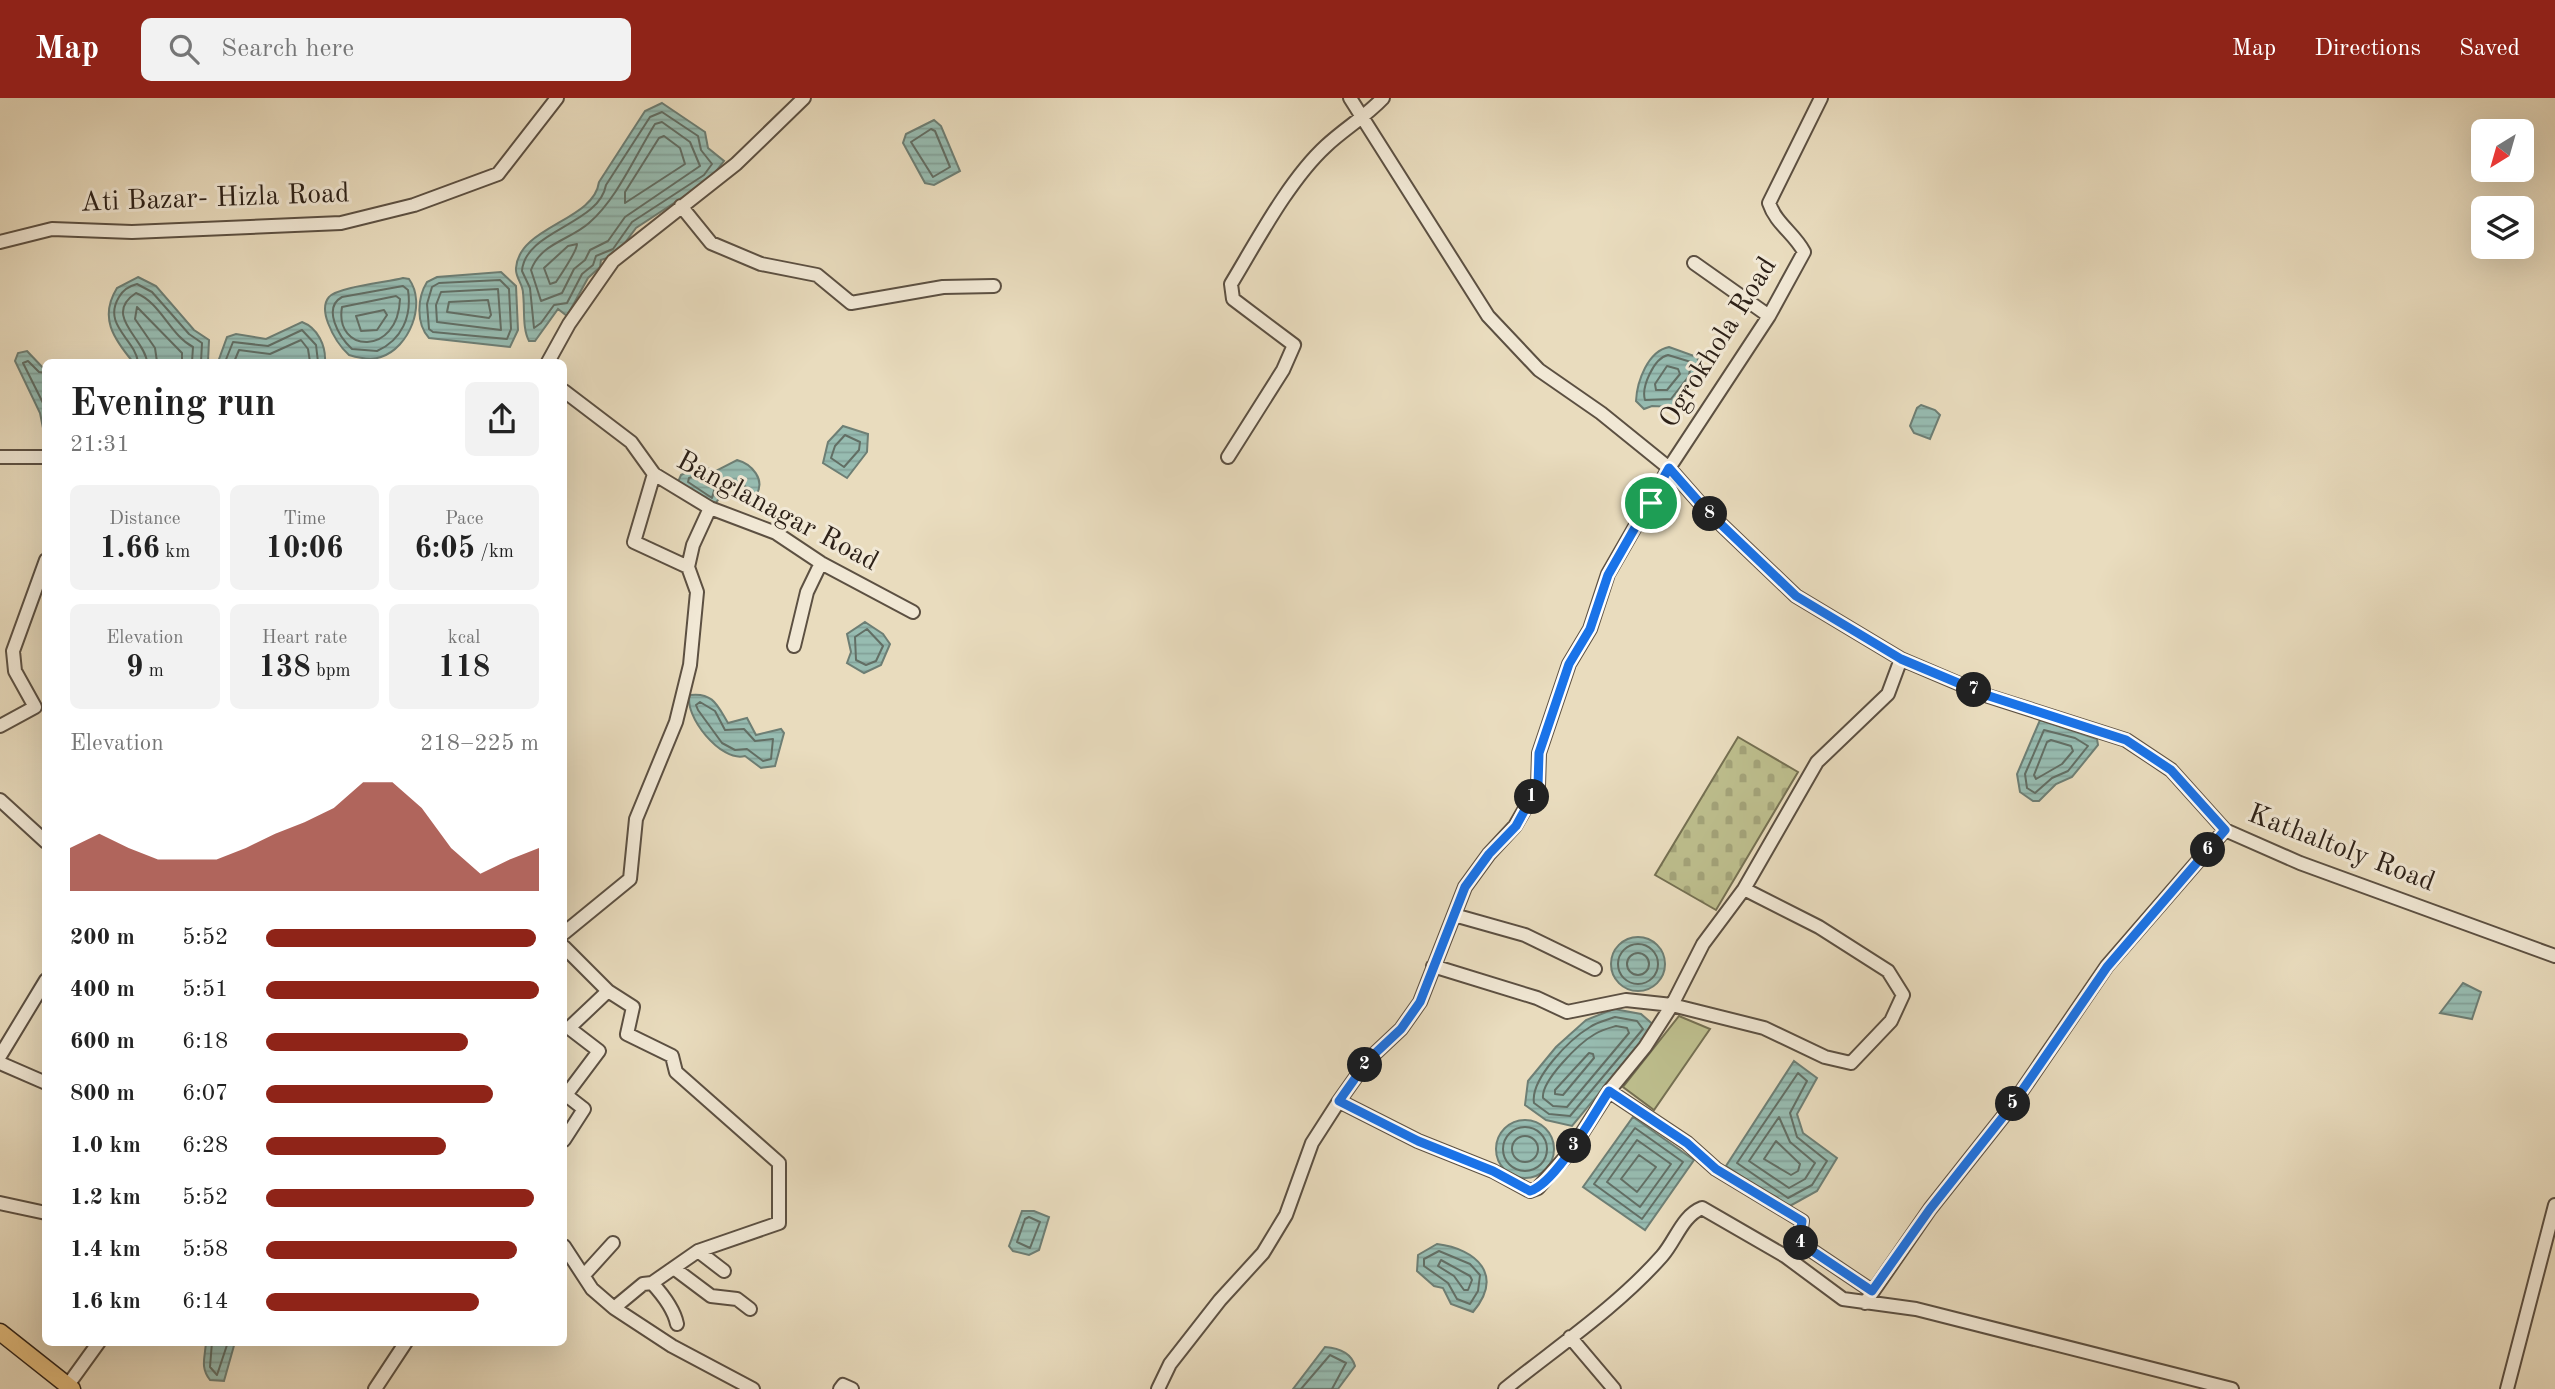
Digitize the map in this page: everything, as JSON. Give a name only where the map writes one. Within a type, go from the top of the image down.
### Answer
[{"type":"main road","points":[[2,1338],[70,1387]]},
{"type":"street","name":"Ati Bazar- Hizla Road","points":[[0,242],[52,229],[132,232],[341,223],[414,205],[498,174],[557,98]]},
{"type":"street","points":[[550,359],[569,324],[613,261],[736,164],[804,98]]},
{"type":"street","name":"Kathaltoly Road","points":[[1350,98],[1488,316],[1539,370],[1601,413],[1669,468],[1706,510],[1796,596],[1901,659],[1989,696],[2126,740],[2171,770],[2225,830],[2300,863],[2555,956]]},
{"type":"street","points":[[1228,457],[1283,370],[1294,345],[1233,299],[1231,284],[1283,200],[1325,147],[1362,120],[1383,98]]},
{"type":"street","name":"Ogrokhola Road","points":[[1158,1389],[1170,1364],[1220,1300],[1263,1253],[1286,1215],[1312,1143],[1368,1060],[1401,1029],[1420,1002],[1465,887],[1489,854],[1516,826],[1538,786],[1539,753],[1569,664],[1590,629],[1608,575],[1669,468],[1769,316],[1804,252],[1797,238],[1774,218],[1769,203],[1821,98]]},
{"type":"street","points":[[681,206],[710,243],[761,264],[817,275],[851,303],[943,287],[994,286]]},
{"type":"street","points":[[1694,263],[1769,316]]},
{"type":"street","name":"Banglanagar Road","points":[[567,393],[631,442],[654,474],[710,508],[776,533],[821,563],[913,612]]},
{"type":"street","points":[[0,457],[42,457]]},
{"type":"street","points":[[654,474],[634,542],[688,567]]},
{"type":"street","points":[[567,931],[630,879],[636,819],[676,722],[690,665],[698,592],[688,567],[693,545],[710,508]]},
{"type":"street","points":[[794,646],[807,592],[821,563]]},
{"type":"street","points":[[0,726],[35,707],[15,671],[13,651],[42,570]]},
{"type":"street","points":[[1339,1101],[1418,1141],[1493,1171],[1530,1191],[1538,1188],[1570,1152],[1609,1091],[1645,1047],[1672,1005],[1703,944],[1744,889],[1817,762],[1888,694],[1901,659]]},
{"type":"street","points":[[0,800],[42,838]]},
{"type":"street","points":[[1865,1303],[1930,1209],[2010,1108],[2107,967],[2225,830]]},
{"type":"street","points":[[1433,966],[1537,998],[1567,1012],[1626,1000],[1672,1005],[1765,1028],[1825,1057],[1851,1063],[1891,1021],[1903,995],[1888,971],[1819,927],[1744,889]]},
{"type":"street","points":[[1454,915],[1525,935],[1595,969]]},
{"type":"street","points":[[567,950],[608,990],[633,1007],[627,1034],[672,1056],[676,1072],[779,1163],[779,1223],[698,1251],[652,1283],[643,1284],[614,1308]]},
{"type":"street","points":[[0,1056],[42,987]]},
{"type":"street","points":[[567,1094],[599,1051],[569,1028],[608,990]]},
{"type":"street","points":[[0,1063],[42,1081]]},
{"type":"street","points":[[1609,1091],[1687,1143],[1716,1169],[1802,1221],[1799,1242],[1872,1291]]},
{"type":"street","points":[[567,1096],[584,1108],[567,1135]]},
{"type":"street","points":[[0,1203],[42,1212]]},
{"type":"street","points":[[2507,1389],[2555,1205]]},
{"type":"street","points":[[1505,1389],[1622,1295],[1654,1264],[1691,1212],[1702,1208],[1785,1256],[1843,1299],[1916,1309],[2232,1389]]},
{"type":"street","points":[[584,1275],[613,1243]]},
{"type":"street","points":[[567,1250],[592,1289],[614,1308],[672,1346],[753,1389]]},
{"type":"street","points":[[698,1251],[724,1271]]},
{"type":"street","points":[[675,1269],[711,1296],[737,1298],[750,1309]]},
{"type":"street","points":[[652,1283],[663,1301],[674,1309],[677,1325]]},
{"type":"street","points":[[1570,1337],[1614,1389]]},
{"type":"street","points":[[70,1387],[96,1346]]},
{"type":"street","points":[[375,1389],[403,1346]]},
{"type":"street","points":[[840,1389],[843,1385],[852,1389]]},
{"type":"green space","points":[[1738,737],[1798,772],[1716,910],[1655,875]]},
{"type":"green space","points":[[1679,1016],[1710,1029],[1654,1110],[1623,1087]]},
{"type":"water","points":[[662,103],[705,132],[708,148],[724,161],[709,180],[636,228],[616,255],[601,260],[600,267],[588,278],[567,316],[558,309],[535,341],[529,341],[523,290],[516,271],[520,254],[542,233],[584,206],[594,195],[599,182],[645,111]]},
{"type":"water","points":[[934,120],[941,126],[960,171],[934,185],[925,183],[903,143],[906,134]]},
{"type":"water","points":[[501,272],[516,286],[518,330],[510,347],[429,338],[422,326],[419,311],[427,282],[437,277]]},
{"type":"water","points":[[138,277],[156,286],[194,330],[209,340],[208,359],[131,359],[114,336],[109,318],[109,308],[117,288]]},
{"type":"water","points":[[409,279],[416,300],[412,324],[400,345],[377,358],[349,355],[337,341],[328,323],[325,306],[329,297],[352,288]]},
{"type":"water","points":[[302,322],[320,338],[325,359],[219,359],[227,337],[236,334],[266,339]]},
{"type":"water","points":[[1669,347],[1697,357],[1699,364],[1696,378],[1673,407],[1652,406],[1644,409],[1636,401],[1641,376],[1655,354]]},
{"type":"water","points":[[27,351],[42,367],[42,423],[40,413],[15,361],[18,353]]},
{"type":"water","points":[[1921,405],[1940,415],[1930,439],[1914,433],[1910,426],[1917,408]]},
{"type":"water","points":[[843,426],[868,434],[867,452],[847,478],[823,463],[828,442]]},
{"type":"water","points":[[737,460],[756,473],[759,489],[756,495],[741,483],[731,482],[723,487],[722,494],[713,507],[677,484],[681,475],[690,471],[702,468],[716,471]]},
{"type":"water","points":[[865,622],[883,634],[890,644],[881,665],[864,673],[847,663],[851,652],[847,634]]},
{"type":"water","points":[[690,695],[710,698],[728,723],[747,718],[756,735],[781,729],[784,733],[775,766],[761,768],[745,756],[735,756],[715,745],[692,714]]},
{"type":"water","points":[[2040,720],[2097,739],[2098,745],[2072,777],[2056,784],[2039,801],[2033,801],[2020,792],[2017,774]]},
{"type":"water","points":[[1643,937],[1653,941],[1661,949],[1665,964],[1661,979],[1653,987],[1633,991],[1623,987],[1615,979],[1611,959],[1615,949],[1623,941]]},
{"type":"water","points":[[2463,983],[2481,992],[2472,1019],[2440,1013]]},
{"type":"water","points":[[1614,1009],[1641,1014],[1655,1026],[1572,1126],[1546,1120],[1525,1105],[1528,1081],[1556,1047],[1586,1020]]},
{"type":"water","points":[[1794,1061],[1817,1078],[1797,1114],[1803,1133],[1837,1158],[1817,1191],[1788,1207],[1726,1166]]},
{"type":"water","points":[[1633,1117],[1694,1160],[1645,1230],[1583,1187]]},
{"type":"water","points":[[1525,1120],[1536,1122],[1549,1133],[1554,1149],[1552,1160],[1541,1173],[1525,1178],[1514,1176],[1501,1165],[1496,1149],[1498,1138],[1509,1125]]},
{"type":"water","points":[[1022,1211],[1034,1211],[1049,1217],[1039,1250],[1029,1255],[1013,1251],[1009,1246]]},
{"type":"water","points":[[1437,1244],[1464,1252],[1482,1266],[1486,1286],[1482,1299],[1473,1312],[1451,1304],[1443,1288],[1434,1286],[1417,1271],[1418,1255]]},
{"type":"water","points":[[206,1346],[234,1346],[224,1381],[210,1380],[204,1362]]},
{"type":"water","points":[[1325,1347],[1343,1352],[1355,1366],[1338,1389],[1293,1389]]},
{"type":"route","points":[[1669,468],[1706,510],[1796,596],[1855,634],[1901,659],[1989,696],[2126,740],[2171,770],[2225,830],[2107,967],[2010,1108],[1930,1209],[1872,1291],[1799,1242],[1802,1221],[1716,1169],[1687,1143],[1609,1091],[1570,1152],[1538,1188],[1530,1191],[1493,1171],[1418,1141],[1339,1101],[1368,1060],[1401,1029],[1420,1002],[1465,887],[1489,854],[1516,826],[1538,786],[1539,753],[1569,664],[1590,629],[1608,575],[1651,503],[1669,468]]}]
